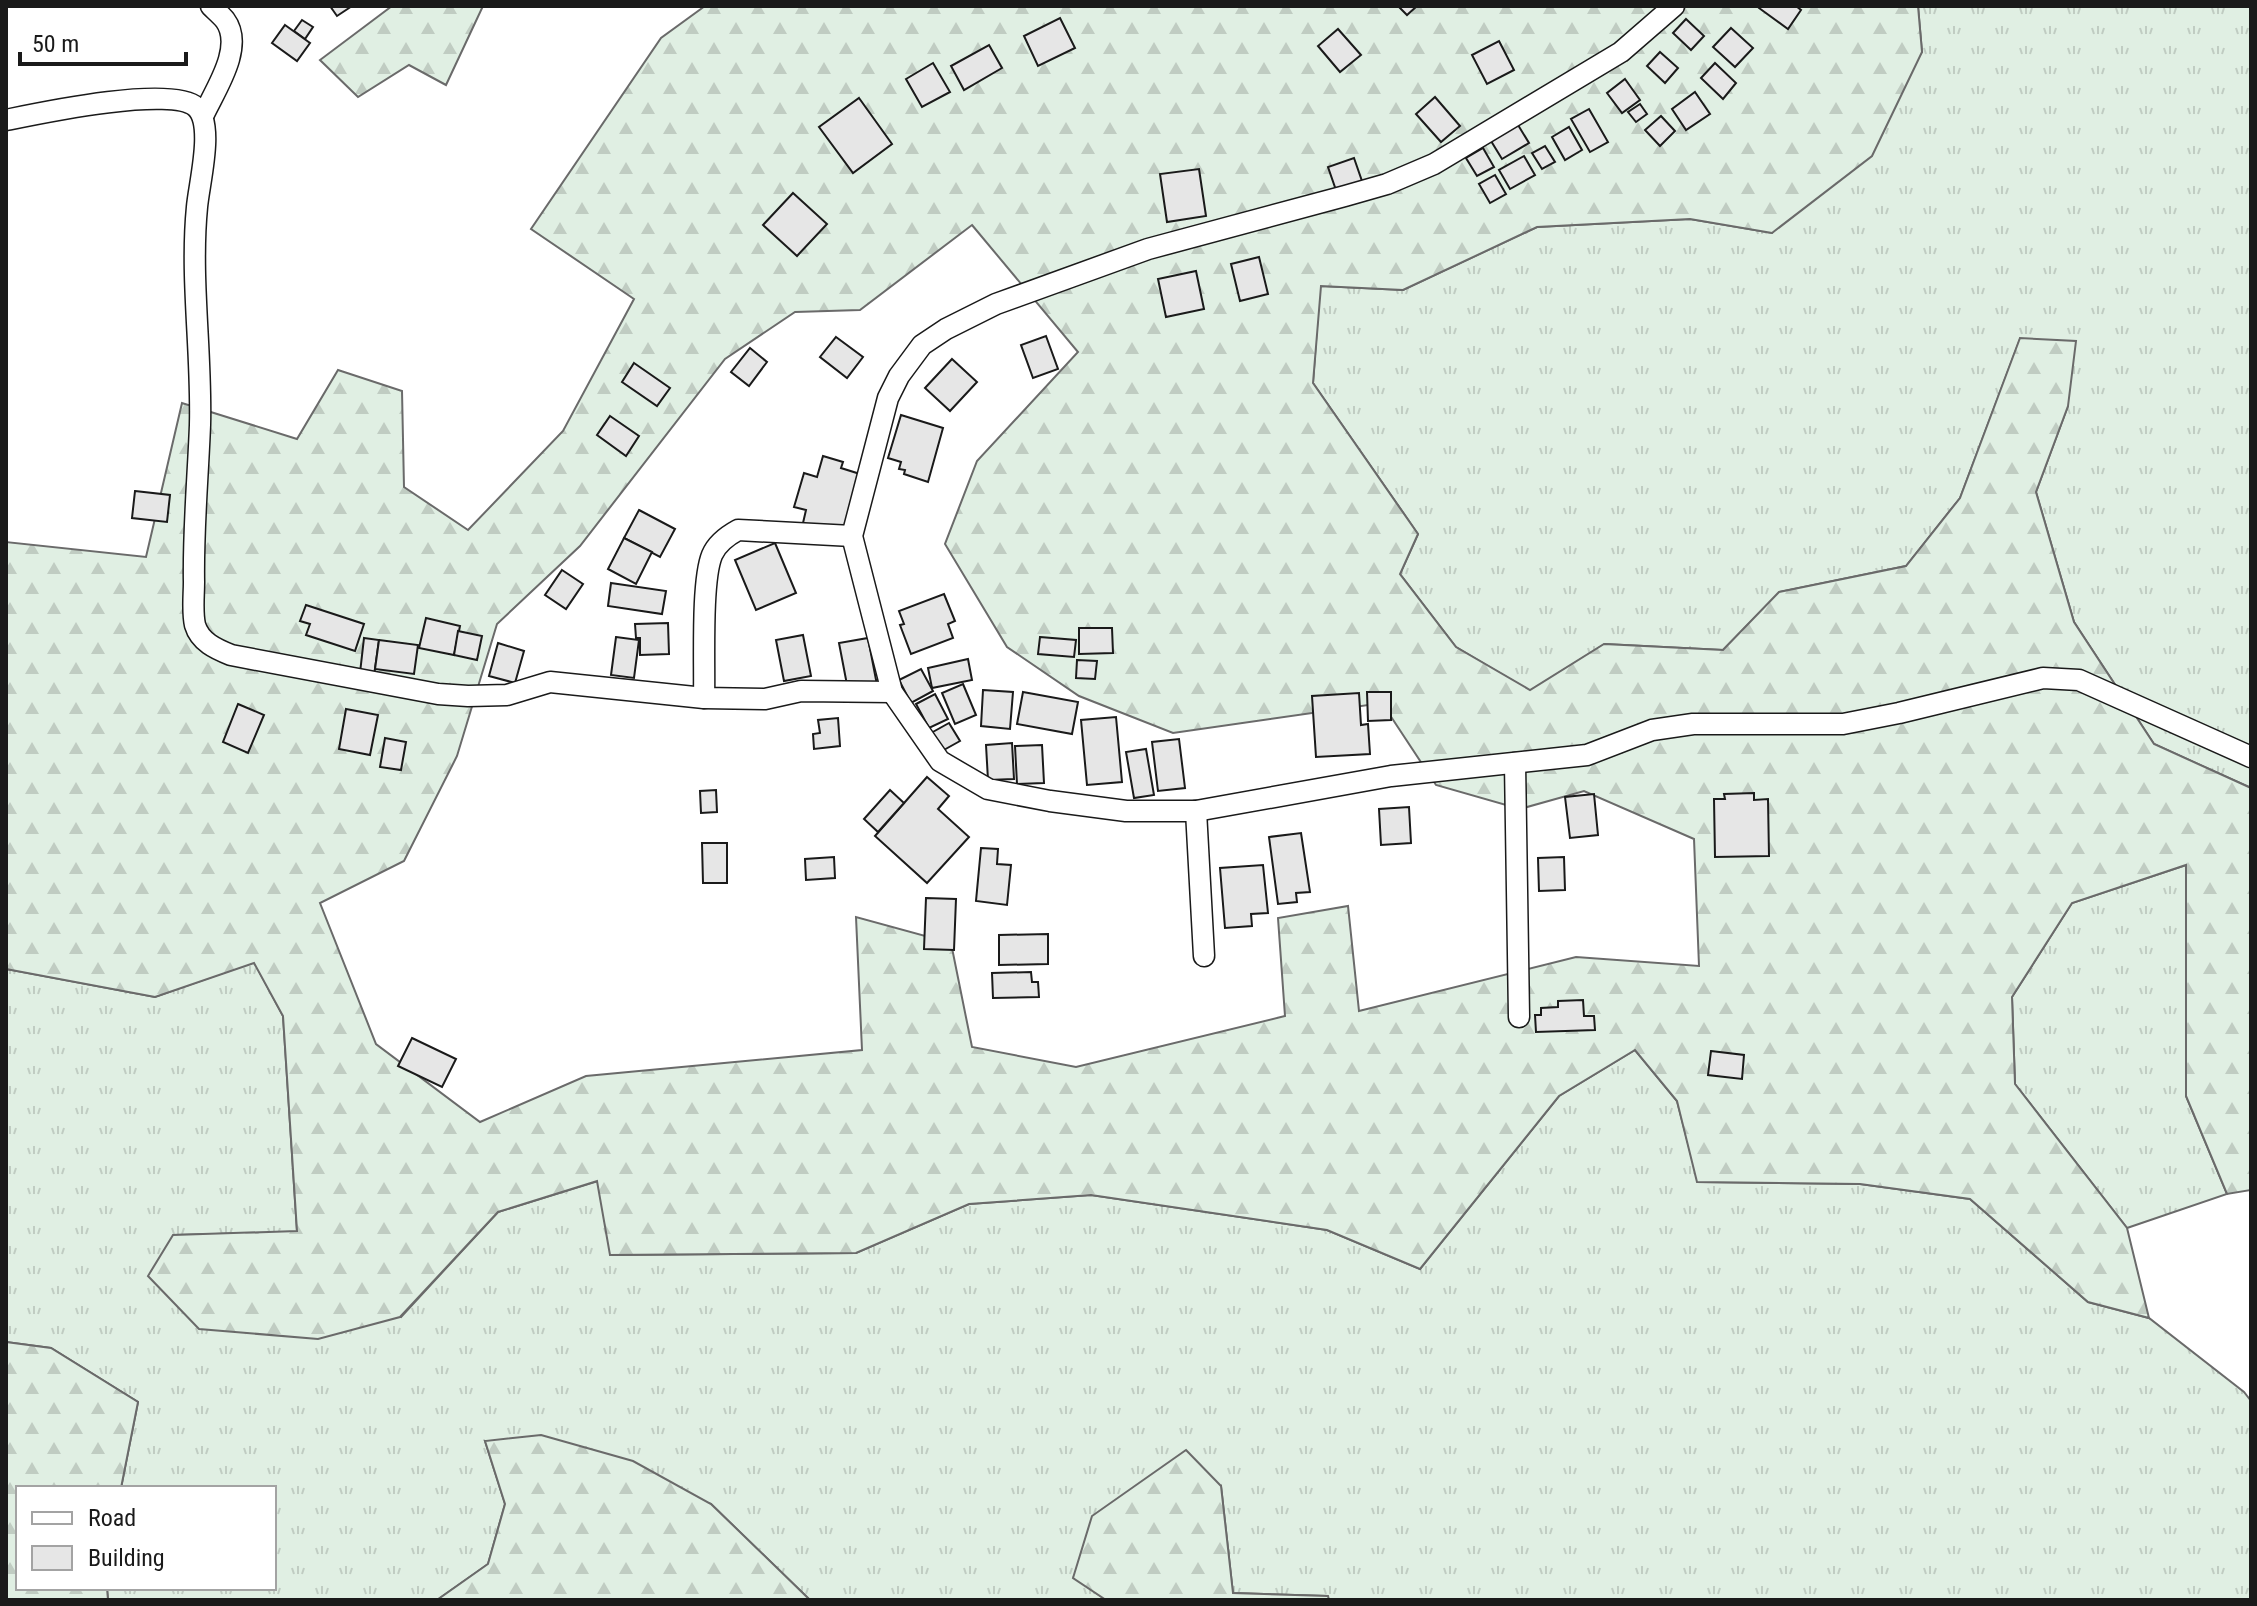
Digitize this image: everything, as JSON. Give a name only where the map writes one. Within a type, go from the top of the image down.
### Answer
[{"type":"street","points":[[203,116],[233,43],[226,21],[211,6]]},
{"type":"street","points":[[1674,6],[1621,52],[1434,164],[1387,184],[1148,249],[996,304],[933,337],[912,357],[888,398],[852,536],[892,692],[940,761],[988,789],[1126,811],[1196,811],[1351,782],[1587,755],[1652,730],[1693,724],[1843,724],[2043,678],[2079,680],[2251,757]]},
{"type":"street","points":[[6,120],[153,98],[187,101],[203,116],[206,131],[196,213],[200,422],[194,566],[195,624],[201,638],[214,649],[231,655],[438,694],[507,695],[550,682],[704,698],[765,699],[801,691],[892,692]]},
{"type":"street","points":[[704,698],[707,586],[711,556],[723,539],[738,530],[852,536]]},
{"type":"street","points":[[1515,763],[1519,1017]]},
{"type":"street","points":[[1196,811],[1204,956]]},
{"type":"green space","points":[[392,6],[483,6],[446,85],[409,65],[358,97],[320,60]]},
{"type":"green space","points":[[705,6],[1918,6],[1922,52],[1872,156],[1772,233],[1690,219],[1537,227],[1403,290],[1321,286],[1313,383],[1418,534],[1400,574],[1456,647],[1530,690],[1604,644],[1723,650],[1779,592],[1906,566],[1960,498],[2020,338],[2076,341],[2068,406],[2036,492],[2074,622],[2154,744],[2251,788],[2251,1190],[2227,1194],[2186,1096],[2186,865],[2072,903],[2012,997],[2015,1084],[2127,1228],[2149,1318],[2088,1302],[1970,1199],[1860,1184],[1697,1182],[1677,1101],[1635,1050],[1559,1096],[1420,1269],[1327,1230],[1091,1195],[969,1204],[856,1253],[610,1255],[597,1181],[498,1212],[400,1317],[318,1339],[199,1329],[148,1276],[173,1235],[297,1231],[283,1016],[254,963],[155,997],[6,969],[6,542],[146,557],[182,403],[297,439],[338,370],[402,391],[404,487],[468,530],[563,431],[634,299],[531,229],[661,38]],"holes":[[[972,225],[1078,352],[977,461],[945,544],[1007,647],[1079,696],[1173,733],[1382,703],[1436,785],[1520,809],[1584,791],[1694,839],[1699,966],[1576,957],[1359,1011],[1348,906],[1278,918],[1285,1016],[1076,1067],[972,1047],[951,943],[856,917],[862,1050],[586,1076],[480,1122],[376,1044],[320,903],[404,861],[457,756],[497,624],[580,546],[725,359],[795,312],[860,310]]]},
{"type":"green space","points":[[1918,6],[2251,6],[2251,788],[2154,744],[2074,622],[2036,492],[2068,406],[2020,339],[1960,498],[1906,566],[1780,592],[1723,650],[1605,644],[1530,691],[1456,647],[1400,574],[1418,534],[1313,383],[1320,286],[1403,290],[1537,227],[1690,219],[1772,233],[1922,52]]},
{"type":"green space","points":[[2186,865],[2186,1096],[2227,1194],[2127,1228],[2015,1084],[2012,997],[2072,903]]},
{"type":"green space","points":[[254,962],[283,1016],[297,1232],[174,1235],[401,1317],[498,1212],[598,1181],[611,1255],[856,1253],[969,1204],[1091,1195],[1327,1230],[1420,1269],[1559,1096],[1635,1050],[1677,1101],[1698,1182],[1860,1184],[1970,1199],[2088,1302],[2149,1318],[2244,1392],[2251,1401],[2251,1600],[1329,1600],[1327,1596],[1233,1593],[1221,1486],[1074,1577],[1106,1600],[810,1600],[711,1504],[485,1441],[505,1504],[488,1564],[437,1600],[108,1600],[107,1590],[276,1590],[276,1486],[121,1486],[138,1402],[51,1348],[6,1342],[6,969],[155,997]]},
{"type":"green space","points":[[6,1342],[51,1348],[138,1402],[121,1486],[16,1486],[16,1590],[107,1590],[108,1600],[6,1600]]},
{"type":"green space","points":[[541,1435],[633,1461],[711,1504],[810,1600],[437,1600],[488,1564],[505,1504],[485,1441]]},
{"type":"green space","points":[[1186,1450],[1221,1486],[1233,1593],[1328,1596],[1329,1600],[1106,1600],[1073,1578],[1092,1516]]},
{"type":"building","points":[[330,6],[352,6],[337,16]]},
{"type":"building","points":[[1398,6],[1417,6],[1407,15]]},
{"type":"building","points":[[1760,6],[1796,6],[1801,10],[1788,29]]},
{"type":"building","points":[[1060,18],[1075,48],[1038,66],[1024,36]]},
{"type":"building","points":[[1686,19],[1704,36],[1691,50],[1673,33]]},
{"type":"building","points":[[302,20],[313,27],[305,39],[294,31]]},
{"type":"building","points":[[285,25],[310,43],[297,61],[272,43]]},
{"type":"building","points":[[1731,28],[1753,48],[1735,67],[1713,47]]},
{"type":"building","points":[[1338,29],[1361,55],[1340,72],[1318,46]]},
{"type":"building","points":[[1499,41],[1514,70],[1487,84],[1472,55]]},
{"type":"building","points":[[989,45],[1002,68],[964,90],[951,66]]},
{"type":"building","points":[[1660,52],[1678,68],[1665,83],[1647,66]]},
{"type":"building","points":[[933,63],[950,92],[922,107],[906,79]]},
{"type":"building","points":[[1715,63],[1736,83],[1723,99],[1701,78]]},
{"type":"building","points":[[1625,79],[1640,100],[1622,113],[1607,93]]},
{"type":"building","points":[[1695,92],[1710,114],[1686,130],[1672,109]]},
{"type":"building","points":[[1435,97],[1460,126],[1441,142],[1416,114]]},
{"type":"building","points":[[859,98],[892,144],[853,173],[819,127]]},
{"type":"building","points":[[1640,104],[1647,114],[1636,122],[1628,112]]},
{"type":"building","points":[[1589,109],[1608,142],[1590,152],[1571,119]]},
{"type":"building","points":[[1661,116],[1675,131],[1660,146],[1645,130]]},
{"type":"building","points":[[1515,120],[1529,143],[1502,159],[1488,136]]},
{"type":"building","points":[[1569,127],[1582,150],[1565,160],[1552,137]]},
{"type":"building","points":[[1545,146],[1555,162],[1542,169],[1532,153]]},
{"type":"building","points":[[1483,148],[1494,167],[1477,176],[1466,158]]},
{"type":"building","points":[[1524,156],[1535,175],[1510,189],[1499,170]]},
{"type":"building","points":[[1354,158],[1363,184],[1337,193],[1328,167]]},
{"type":"building","points":[[1199,169],[1206,216],[1167,222],[1160,174]]},
{"type":"building","points":[[1495,175],[1506,194],[1490,203],[1479,184]]},
{"type":"building","points":[[793,193],[827,224],[797,256],[763,225]]},
{"type":"building","points":[[1259,257],[1268,294],[1240,301],[1231,264]]},
{"type":"building","points":[[1196,271],[1204,309],[1166,317],[1158,279]]},
{"type":"building","points":[[1046,336],[1058,369],[1033,378],[1021,345]]},
{"type":"building","points":[[836,337],[863,357],[847,378],[820,357]]},
{"type":"building","points":[[750,348],[767,362],[749,386],[731,372]]},
{"type":"building","points":[[952,359],[977,382],[950,411],[925,388]]},
{"type":"building","points":[[634,363],[670,388],[657,406],[622,382]]},
{"type":"building","points":[[901,415],[943,428],[928,482],[904,474],[905,470],[899,469],[901,462],[888,458]]},
{"type":"building","points":[[610,416],[639,436],[626,456],[597,435]]},
{"type":"building","points":[[823,456],[843,462],[841,468],[860,474],[843,534],[803,523],[806,510],[794,507],[804,473],[817,477]]},
{"type":"building","points":[[135,491],[170,495],[167,522],[132,518]]},
{"type":"building","points":[[639,510],[675,529],[660,557],[624,538]]},
{"type":"building","points":[[624,538],[652,552],[636,584],[608,569]]},
{"type":"building","points":[[775,543],[796,593],[756,610],[735,560]]},
{"type":"building","points":[[562,570],[583,584],[566,609],[545,595]]},
{"type":"building","points":[[611,583],[666,591],[662,614],[608,606]]},
{"type":"building","points":[[944,594],[955,621],[948,624],[953,638],[911,654],[900,625],[904,624],[899,611]]},
{"type":"building","points":[[306,605],[364,624],[355,651],[306,635],[310,624],[300,621]]},
{"type":"building","points":[[426,618],[460,626],[454,655],[419,648]]},
{"type":"building","points":[[668,623],[669,654],[640,655],[640,638],[636,638],[635,624]]},
{"type":"building","points":[[1079,628],[1112,628],[1113,653],[1079,654]]},
{"type":"building","points":[[458,631],[482,636],[477,660],[454,655]]},
{"type":"building","points":[[803,635],[811,676],[784,681],[776,640]]},
{"type":"building","points":[[616,637],[639,640],[634,678],[611,675]]},
{"type":"building","points":[[1040,637],[1076,640],[1074,657],[1038,654]]},
{"type":"building","points":[[364,638],[379,640],[374,676],[360,673]]},
{"type":"building","points":[[868,638],[877,685],[848,690],[839,643]]},
{"type":"building","points":[[379,640],[418,645],[414,674],[375,669]]},
{"type":"building","points":[[498,643],[524,651],[515,683],[489,676]]},
{"type":"building","points":[[968,659],[972,680],[932,688],[928,668]]},
{"type":"building","points":[[1077,660],[1097,661],[1095,679],[1076,678]]},
{"type":"building","points":[[921,669],[933,691],[911,703],[899,680]]},
{"type":"building","points":[[963,684],[976,715],[955,724],[942,693]]},
{"type":"building","points":[[983,690],[1013,692],[1010,729],[981,726]]},
{"type":"building","points":[[1023,692],[1078,702],[1072,734],[1017,724]]},
{"type":"building","points":[[1367,692],[1391,692],[1391,720],[1368,721]]},
{"type":"building","points":[[1359,693],[1361,725],[1368,724],[1370,754],[1316,757],[1312,696]]},
{"type":"building","points":[[935,694],[948,719],[929,728],[916,704]]},
{"type":"building","points":[[238,704],[264,715],[248,753],[223,742]]},
{"type":"building","points":[[346,709],[378,715],[370,755],[339,749]]},
{"type":"building","points":[[1116,717],[1122,782],[1087,785],[1081,720]]},
{"type":"building","points":[[838,718],[840,746],[814,749],[813,734],[820,733],[818,720]]},
{"type":"building","points":[[949,723],[960,741],[942,751],[931,733]]},
{"type":"building","points":[[385,738],[406,742],[401,770],[380,767]]},
{"type":"building","points":[[1179,739],[1185,788],[1158,791],[1152,742]]},
{"type":"building","points":[[1012,743],[1014,779],[988,780],[986,745]]},
{"type":"building","points":[[1042,745],[1044,783],[1017,784],[1015,746]]},
{"type":"building","points":[[1146,749],[1154,795],[1134,798],[1126,752]]},
{"type":"building","points":[[927,777],[949,796],[938,809],[969,837],[927,883],[875,836]]},
{"type":"building","points":[[716,790],[717,812],[701,813],[700,791]]},
{"type":"building","points":[[890,790],[904,803],[878,832],[864,819]]},
{"type":"building","points":[[1754,793],[1754,800],[1768,799],[1769,856],[1715,857],[1714,799],[1725,799],[1724,794]]},
{"type":"building","points":[[1594,794],[1598,835],[1570,838],[1565,797]]},
{"type":"building","points":[[1409,807],[1411,843],[1381,845],[1379,809]]},
{"type":"building","points":[[1301,833],[1310,892],[1296,893],[1297,902],[1278,904],[1269,837]]},
{"type":"building","points":[[702,843],[727,843],[727,883],[703,883]]},
{"type":"building","points":[[981,848],[998,849],[997,864],[1011,865],[1007,905],[976,901]]},
{"type":"building","points":[[834,857],[835,878],[806,880],[805,859]]},
{"type":"building","points":[[1564,857],[1565,890],[1539,891],[1538,858]]},
{"type":"building","points":[[1263,865],[1268,913],[1251,914],[1252,926],[1225,928],[1220,868]]},
{"type":"building","points":[[926,898],[956,899],[954,950],[924,949]]},
{"type":"building","points":[[1048,934],[1048,964],[999,965],[999,935]]},
{"type":"building","points":[[1031,972],[1032,982],[1038,982],[1039,997],[993,998],[992,973]]},
{"type":"building","points":[[1583,1000],[1584,1016],[1594,1016],[1595,1030],[1536,1032],[1535,1015],[1541,1015],[1541,1008],[1558,1007],[1558,1001]]},
{"type":"building","points":[[412,1038],[456,1059],[442,1087],[398,1066]]},
{"type":"building","points":[[1711,1051],[1744,1055],[1742,1079],[1708,1075]]}]
